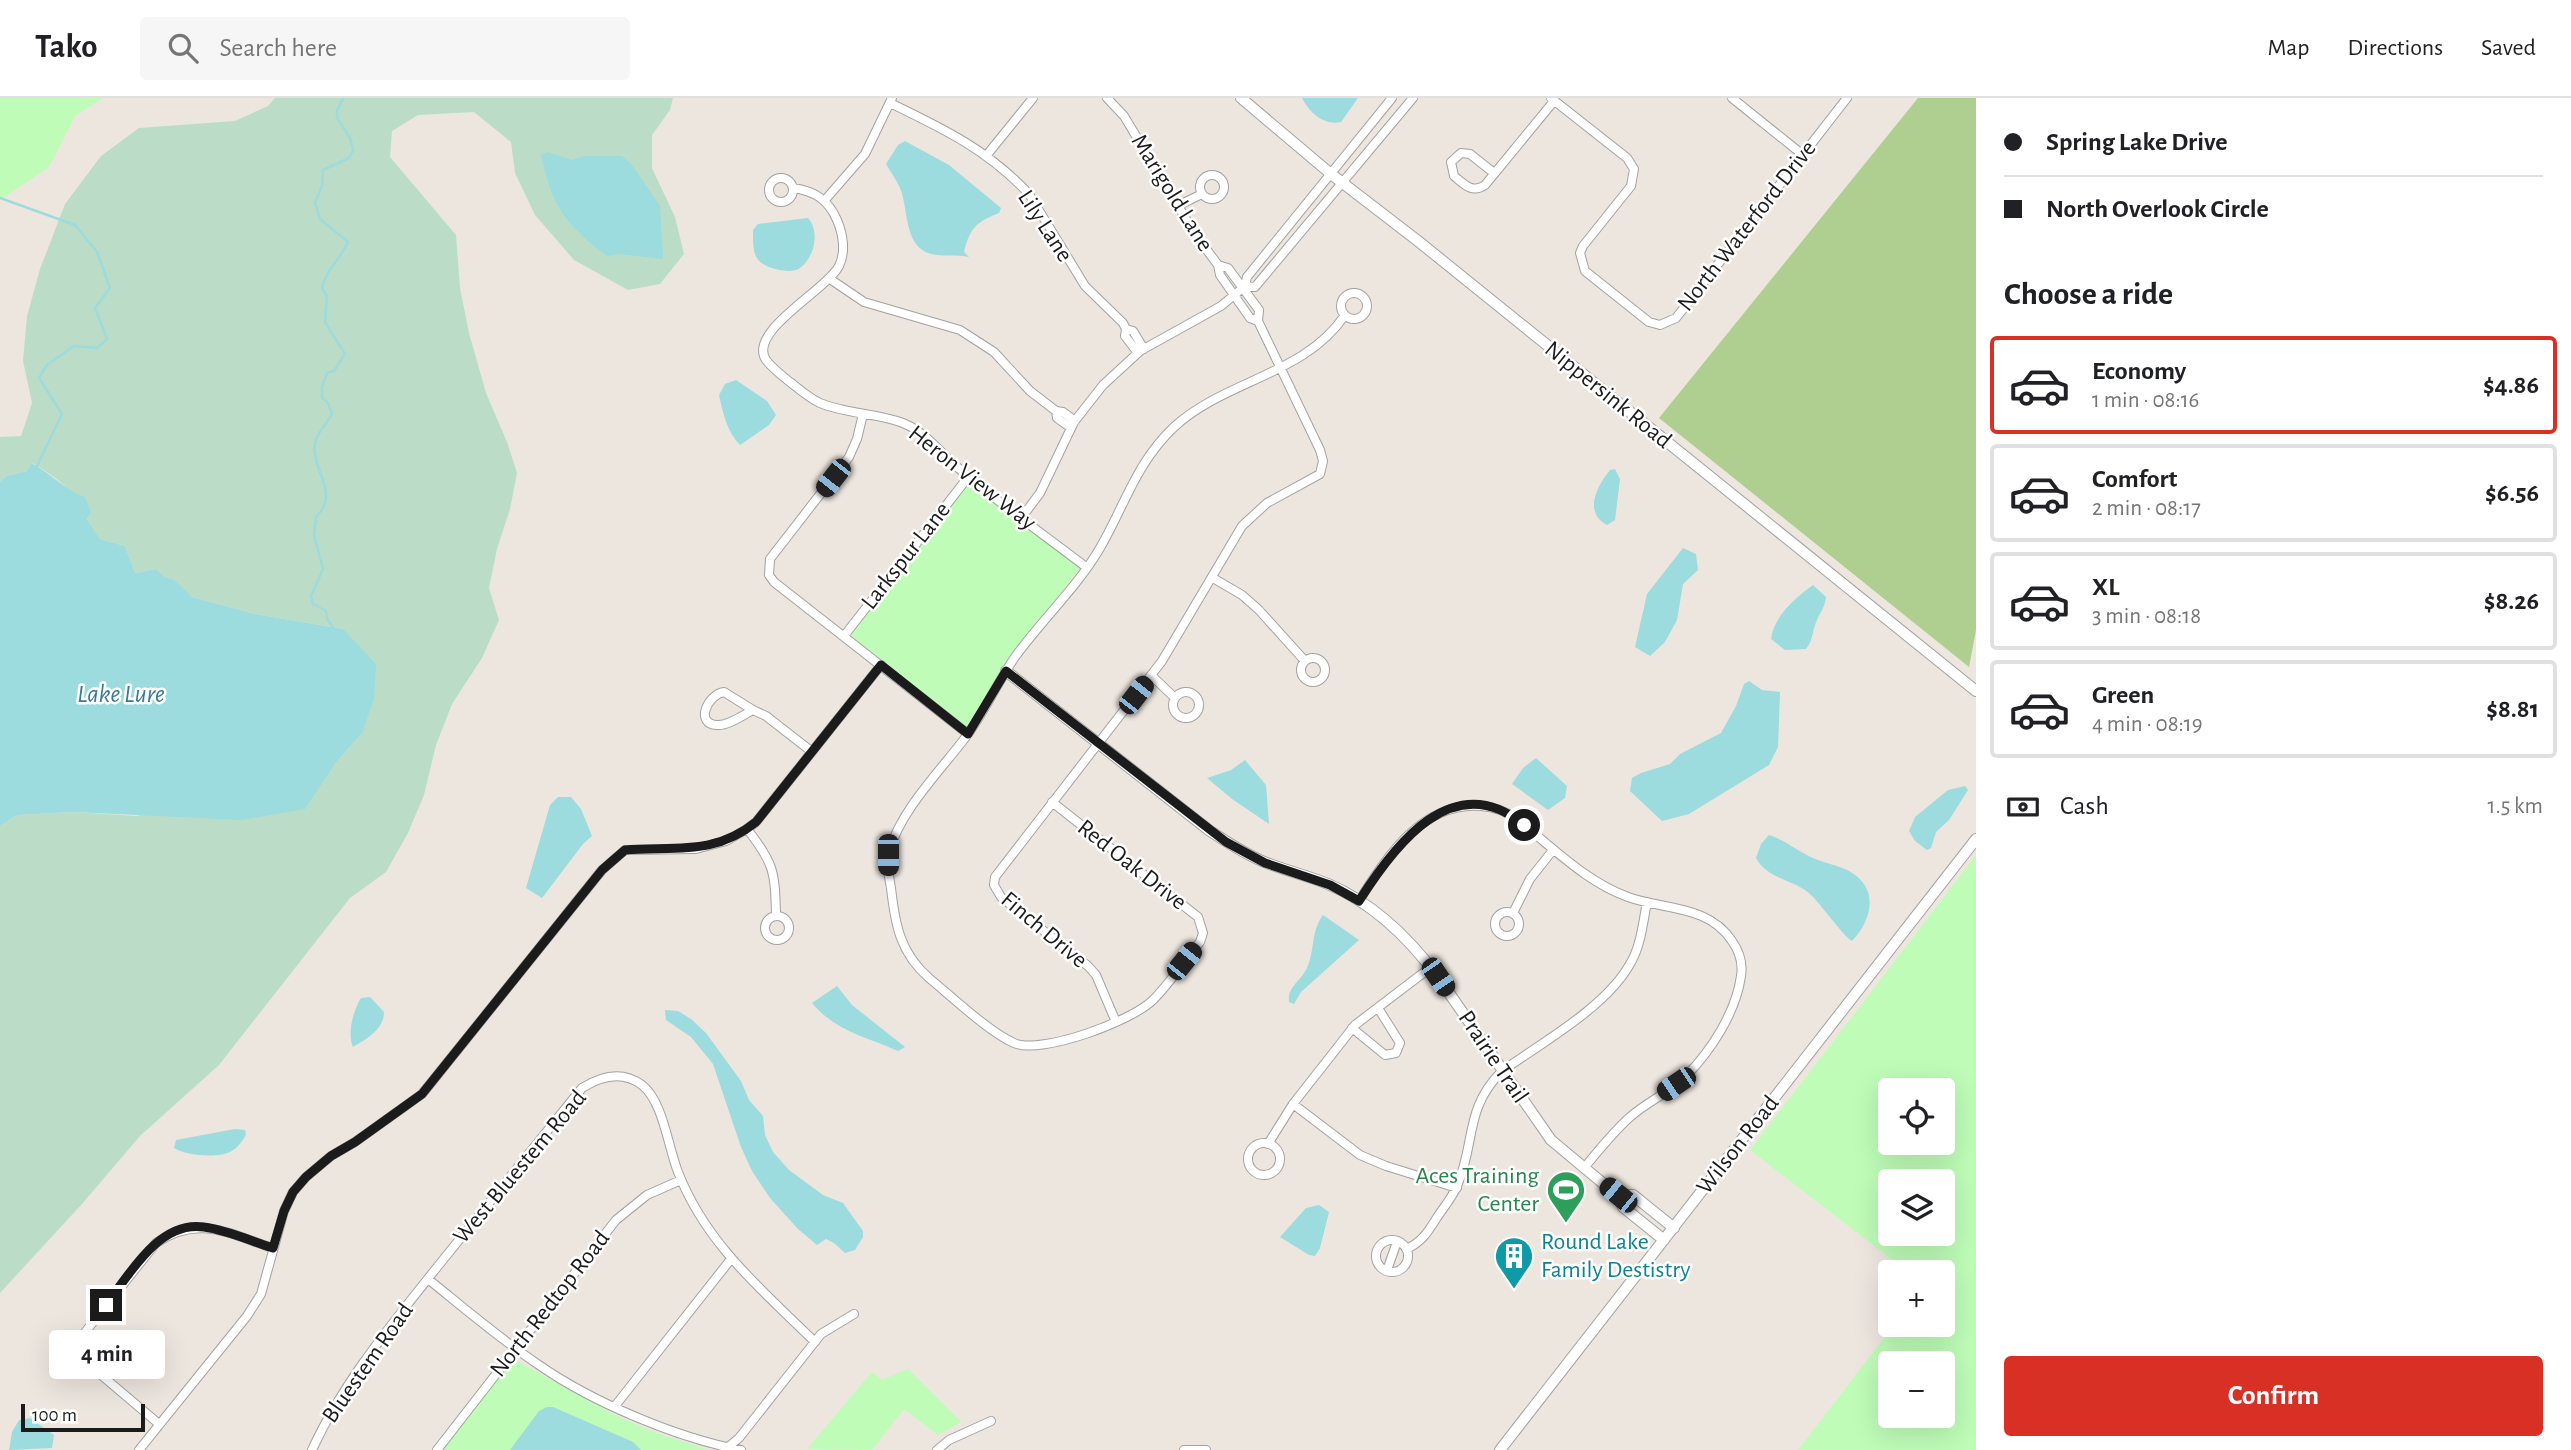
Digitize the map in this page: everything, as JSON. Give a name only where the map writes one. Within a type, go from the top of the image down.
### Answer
[{"type":"street","points":[[986,156],[1033,98]]},
{"type":"street","name":"Marigold Lane","points":[[1107,98],[1124,116],[1177,206],[1219,265],[1228,268],[1245,284],[1259,310],[1258,321],[1320,450],[1322,468],[1315,478],[1267,503],[1253,515],[1234,538],[1213,578]]},
{"type":"street","name":"Nippersink Road","points":[[1241,98],[1331,174],[1976,691]]},
{"type":"street","points":[[1022,517],[1040,493],[1073,425],[1103,385],[1141,351],[1221,306],[1234,295],[1392,98]]},
{"type":"street","points":[[1245,284],[1255,287],[1413,98]]},
{"type":"street","points":[[1732,98],[1803,155]]},
{"type":"street","name":"North Waterford Drive","points":[[1553,99],[1627,158],[1633,169],[1631,186],[1583,246],[1580,253],[1585,271],[1649,323],[1660,325],[1676,318],[1847,98]]},
{"type":"street","points":[[1491,177],[1470,154],[1461,153],[1451,162],[1454,176],[1468,187],[1481,188],[1491,177],[1553,99]]},
{"type":"street","points":[[825,200],[865,154],[891,101]]},
{"type":"street","name":"Lily Lane","points":[[891,101],[954,134],[986,156],[1029,194],[1084,286],[1126,328],[1125,336],[1141,351]]},
{"type":"street","points":[[793,188],[811,190],[825,200],[834,212],[844,253],[840,265],[830,279],[864,302],[960,330],[993,352],[1030,391],[1056,411],[1056,418],[1073,425]]},
{"type":"street","points":[[1177,206],[1202,194]]},
{"type":"street","points":[[1219,265],[1220,275],[1250,318],[1258,321]]},
{"type":"street","name":"Heron View Way","points":[[830,279],[789,311],[764,342],[762,350],[772,368],[808,396],[835,408],[901,422],[915,429],[969,476],[1086,567]]},
{"type":"street","points":[[1116,1022],[1051,1045],[1034,1047],[1013,1043],[929,978],[903,948],[894,918],[888,855],[904,818],[968,734],[1006,671],[1100,550],[1132,482],[1148,456],[1174,428],[1209,403],[1280,368],[1321,343],[1334,332],[1345,315]]},
{"type":"street","points":[[863,414],[849,457],[770,559],[768,568],[774,582],[968,734]]},
{"type":"street","name":"Larkspur Lane","points":[[844,636],[969,476]]},
{"type":"street","points":[[1213,578],[1242,595],[1259,610],[1305,661]]},
{"type":"street","name":"Finch Drive","points":[[1116,1022],[1096,975],[1088,966],[1001,897],[994,885],[997,872],[1174,643],[1213,578]]},
{"type":"street","points":[[139,1450],[247,1316],[261,1294],[284,1211],[293,1192],[306,1177],[331,1156],[422,1094],[610,863],[625,850],[696,849],[726,841],[756,822],[881,665]]},
{"type":"street","name":"Prairie Trail","points":[[1006,671],[1210,831],[1243,853],[1330,885],[1359,901],[1392,925],[1431,967],[1551,1140],[1618,1195],[1623,1207],[1664,1240]]},
{"type":"street","points":[[1151,675],[1175,698]]},
{"type":"street","points":[[753,710],[723,724],[709,723],[705,718],[706,708],[716,693],[724,692],[766,716],[811,751]]},
{"type":"street","name":"Red Oak Drive","points":[[1052,802],[1198,917],[1202,924],[1200,942],[1153,1001],[1137,1013],[1116,1022]]},
{"type":"street","points":[[1359,901],[1380,868],[1417,827],[1438,814],[1457,807],[1487,807],[1514,817],[1601,885],[1631,898],[1694,913],[1727,932],[1741,960],[1742,974],[1728,1016],[1718,1036],[1686,1076],[1629,1118],[1584,1168]]},
{"type":"street","points":[[747,829],[765,852],[772,867],[776,915]]},
{"type":"street","name":"Wilson Road","points":[[1500,1450],[1976,839]]},
{"type":"street","points":[[1513,913],[1530,879],[1553,850]]},
{"type":"street","points":[[1406,1249],[1416,1245],[1426,1234],[1457,1188],[1481,1097],[1488,1085],[1609,993],[1637,950],[1647,902]]},
{"type":"street","points":[[1268,1143],[1293,1104],[1352,1028],[1431,967]]},
{"type":"street","points":[[1352,1028],[1385,1055],[1396,1053],[1400,1043],[1378,1008]]},
{"type":"street","name":"West Bluestem Road","points":[[428,1279],[582,1088],[596,1079],[609,1076],[629,1078],[650,1092],[657,1104],[681,1180],[696,1213],[717,1243],[815,1342]]},
{"type":"street","points":[[1293,1104],[1360,1155],[1457,1188]]},
{"type":"street","points":[[1268,1143],[1277,1149],[1280,1165],[1268,1175],[1258,1174],[1250,1167],[1250,1151],[1258,1144],[1268,1143]]},
{"type":"street","name":"North Redtop Road","points":[[438,1450],[616,1220],[647,1195],[681,1180]]},
{"type":"street","points":[[1618,1195],[1633,1195],[1674,1228]]},
{"type":"street","points":[[159,1424],[80,1357],[77,1349],[82,1336],[156,1242],[172,1232],[188,1227],[204,1227],[273,1248]]},
{"type":"street","points":[[1388,1241],[1397,1242],[1406,1249],[1408,1258],[1404,1266],[1396,1270],[1387,1270],[1378,1263],[1377,1249],[1388,1241]]},
{"type":"street","points":[[1387,1270],[1397,1242]]},
{"type":"street","points":[[615,1406],[732,1259]]},
{"type":"street","points":[[428,1279],[515,1348],[554,1375],[652,1422],[726,1449],[741,1450]]},
{"type":"street","name":"Bluestem Road","points":[[312,1450],[335,1406],[367,1356],[428,1279]]},
{"type":"street","points":[[726,1449],[740,1437],[815,1342],[828,1329],[854,1314]]},
{"type":"street","points":[[937,1450],[949,1440],[991,1421]]},
{"type":"street","points":[[1184,1450],[1206,1450]]},
{"type":"green space","points":[[0,98],[103,98],[75,116],[49,167],[0,198]]},
{"type":"green space","points":[[275,98],[673,98],[670,110],[652,135],[652,168],[675,217],[684,254],[660,284],[628,290],[574,260],[535,215],[515,173],[511,142],[474,112],[418,115],[392,131],[390,157],[456,235],[460,288],[469,333],[486,393],[517,473],[489,588],[499,620],[482,658],[452,704],[436,745],[424,795],[408,833],[386,872],[350,898],[219,1065],[140,1136],[0,1293],[0,826],[17,815],[73,812],[137,816],[334,765],[362,733],[343,629],[255,614],[192,597],[156,569],[135,573],[125,546],[100,539],[87,519],[91,513],[49,473],[32,463],[27,471],[6,476],[0,482],[0,437],[21,436],[32,403],[23,361],[27,316],[40,269],[65,204],[101,156],[139,128],[235,121],[268,106]]},
{"type":"green space","points":[[1918,98],[1976,98],[1976,630],[1969,667],[1659,418]]},
{"type":"green space","points":[[970,482],[1080,568],[1002,668],[967,728],[851,636]]},
{"type":"green space","points":[[1976,855],[1976,1450],[1798,1450],[1885,1337],[1955,1337],[1955,1260],[1892,1260],[1750,1150]]},
{"type":"green space","points":[[517,1361],[615,1415],[656,1433],[709,1450],[443,1450],[508,1366]]},
{"type":"green space","points":[[908,1369],[961,1422],[938,1435],[904,1409],[872,1450],[807,1449],[872,1372],[882,1380]]},
{"type":"water","points":[[1302,98],[1358,98],[1341,122],[1335,123],[1318,117]]},
{"type":"water","points":[[905,141],[949,165],[1001,208],[999,213],[979,223],[972,231],[964,252],[969,257],[931,254],[922,250],[911,235],[900,188],[886,164],[898,145]]},
{"type":"water","points":[[547,152],[572,160],[583,156],[622,156],[632,165],[660,206],[663,259],[619,254],[607,256],[581,234],[562,213],[550,188],[541,155]]},
{"type":"water","points":[[808,218],[814,230],[814,244],[809,257],[800,268],[793,271],[779,270],[759,261],[754,252],[753,238],[753,230],[758,224]]},
{"type":"water","points":[[736,380],[767,401],[776,415],[769,425],[740,445],[729,428],[719,395],[725,384]]},
{"type":"water","name":"Lake Lure","points":[[31,463],[85,497],[91,513],[87,519],[100,539],[125,546],[135,573],[156,569],[165,577],[174,580],[192,597],[255,614],[343,629],[376,664],[374,699],[362,733],[334,765],[305,809],[242,820],[73,812],[17,815],[0,826],[0,482],[6,476],[27,471]]},
{"type":"water","points":[[1615,469],[1620,479],[1615,520],[1607,525],[1596,513],[1595,499],[1605,476]]},
{"type":"water","points":[[1683,548],[1696,554],[1698,570],[1683,584],[1677,620],[1665,642],[1650,656],[1635,647],[1647,594]]},
{"type":"water","points":[[1813,585],[1826,597],[1810,642],[1806,649],[1785,650],[1771,639],[1776,623],[1793,602]]},
{"type":"water","points":[[1749,681],[1762,690],[1780,692],[1778,747],[1769,765],[1689,814],[1662,821],[1630,791],[1632,778],[1670,764],[1680,754],[1721,733],[1736,706],[1744,684]]},
{"type":"water","points":[[1536,758],[1567,786],[1565,798],[1548,810],[1512,784],[1523,768]]},
{"type":"water","points":[[1245,760],[1266,785],[1269,824],[1207,778],[1231,770]]},
{"type":"water","points":[[1965,786],[1968,790],[1949,820],[1936,832],[1931,848],[1927,850],[1915,841],[1909,831],[1915,817],[1948,790]]},
{"type":"water","points":[[558,797],[571,797],[581,809],[592,836],[542,898],[526,888],[550,805]]},
{"type":"water","points":[[1769,835],[1859,878],[1869,895],[1870,904],[1864,924],[1852,941],[1811,895],[1761,865],[1756,858],[1761,844]]},
{"type":"water","points":[[1323,915],[1359,940],[1301,992],[1294,1004],[1289,1002],[1290,992],[1307,968]]},
{"type":"water","points":[[837,986],[852,1005],[905,1047],[898,1051],[863,1037],[841,1027],[821,1013],[812,1003]]},
{"type":"water","points":[[370,997],[384,1012],[381,1024],[353,1047],[351,1029],[356,1009],[361,998]]},
{"type":"water","points":[[665,1010],[678,1011],[706,1033],[741,1081],[749,1100],[763,1116],[765,1135],[773,1152],[789,1170],[823,1195],[843,1203],[863,1231],[863,1237],[855,1250],[845,1253],[826,1239],[817,1245],[798,1229],[770,1198],[752,1171],[741,1147],[713,1064],[691,1037],[666,1020]]},
{"type":"water","points":[[235,1129],[245,1130],[246,1135],[240,1144],[224,1154],[194,1154],[174,1148],[176,1140]]},
{"type":"water","points":[[1319,1205],[1329,1212],[1320,1248],[1315,1256],[1280,1237],[1306,1208]]},
{"type":"water","points":[[553,1407],[633,1442],[641,1450],[510,1450],[539,1411]]},
{"type":"water","points":[[30,1418],[54,1435],[52,1448],[9,1450],[12,1432],[19,1420]]},
{"type":"waterway","points":[[333,627],[327,619],[326,611],[313,604],[311,596],[323,569],[314,535],[316,517],[326,499],[315,443],[332,414],[328,403],[322,398],[322,387],[327,373],[334,371],[345,354],[325,322],[327,296],[322,288],[348,242],[320,219],[315,203],[322,186],[323,170],[349,158],[353,150],[350,138],[337,118],[343,98]]},
{"type":"waterway","points":[[0,198],[75,225],[97,252],[110,288],[95,308],[107,339],[97,348],[74,346],[47,365],[39,378],[62,414],[37,466]]},
{"type":"place","name":"Aces Training Center","points":[[1566,1224]]},
{"type":"place","name":"Round Lake Family Destistry","points":[[1514,1290]]},
{"type":"route","points":[[106,1305],[156,1242],[172,1232],[188,1227],[204,1227],[273,1248],[284,1211],[293,1192],[306,1177],[331,1156],[422,1094],[602,870],[625,850],[696,849],[726,841],[747,829],[756,822],[881,665],[968,734],[1006,671],[1226,842],[1265,863],[1330,885],[1359,901],[1388,856],[1417,827],[1438,814],[1471,805],[1487,807],[1502,811],[1524,825]]}]
